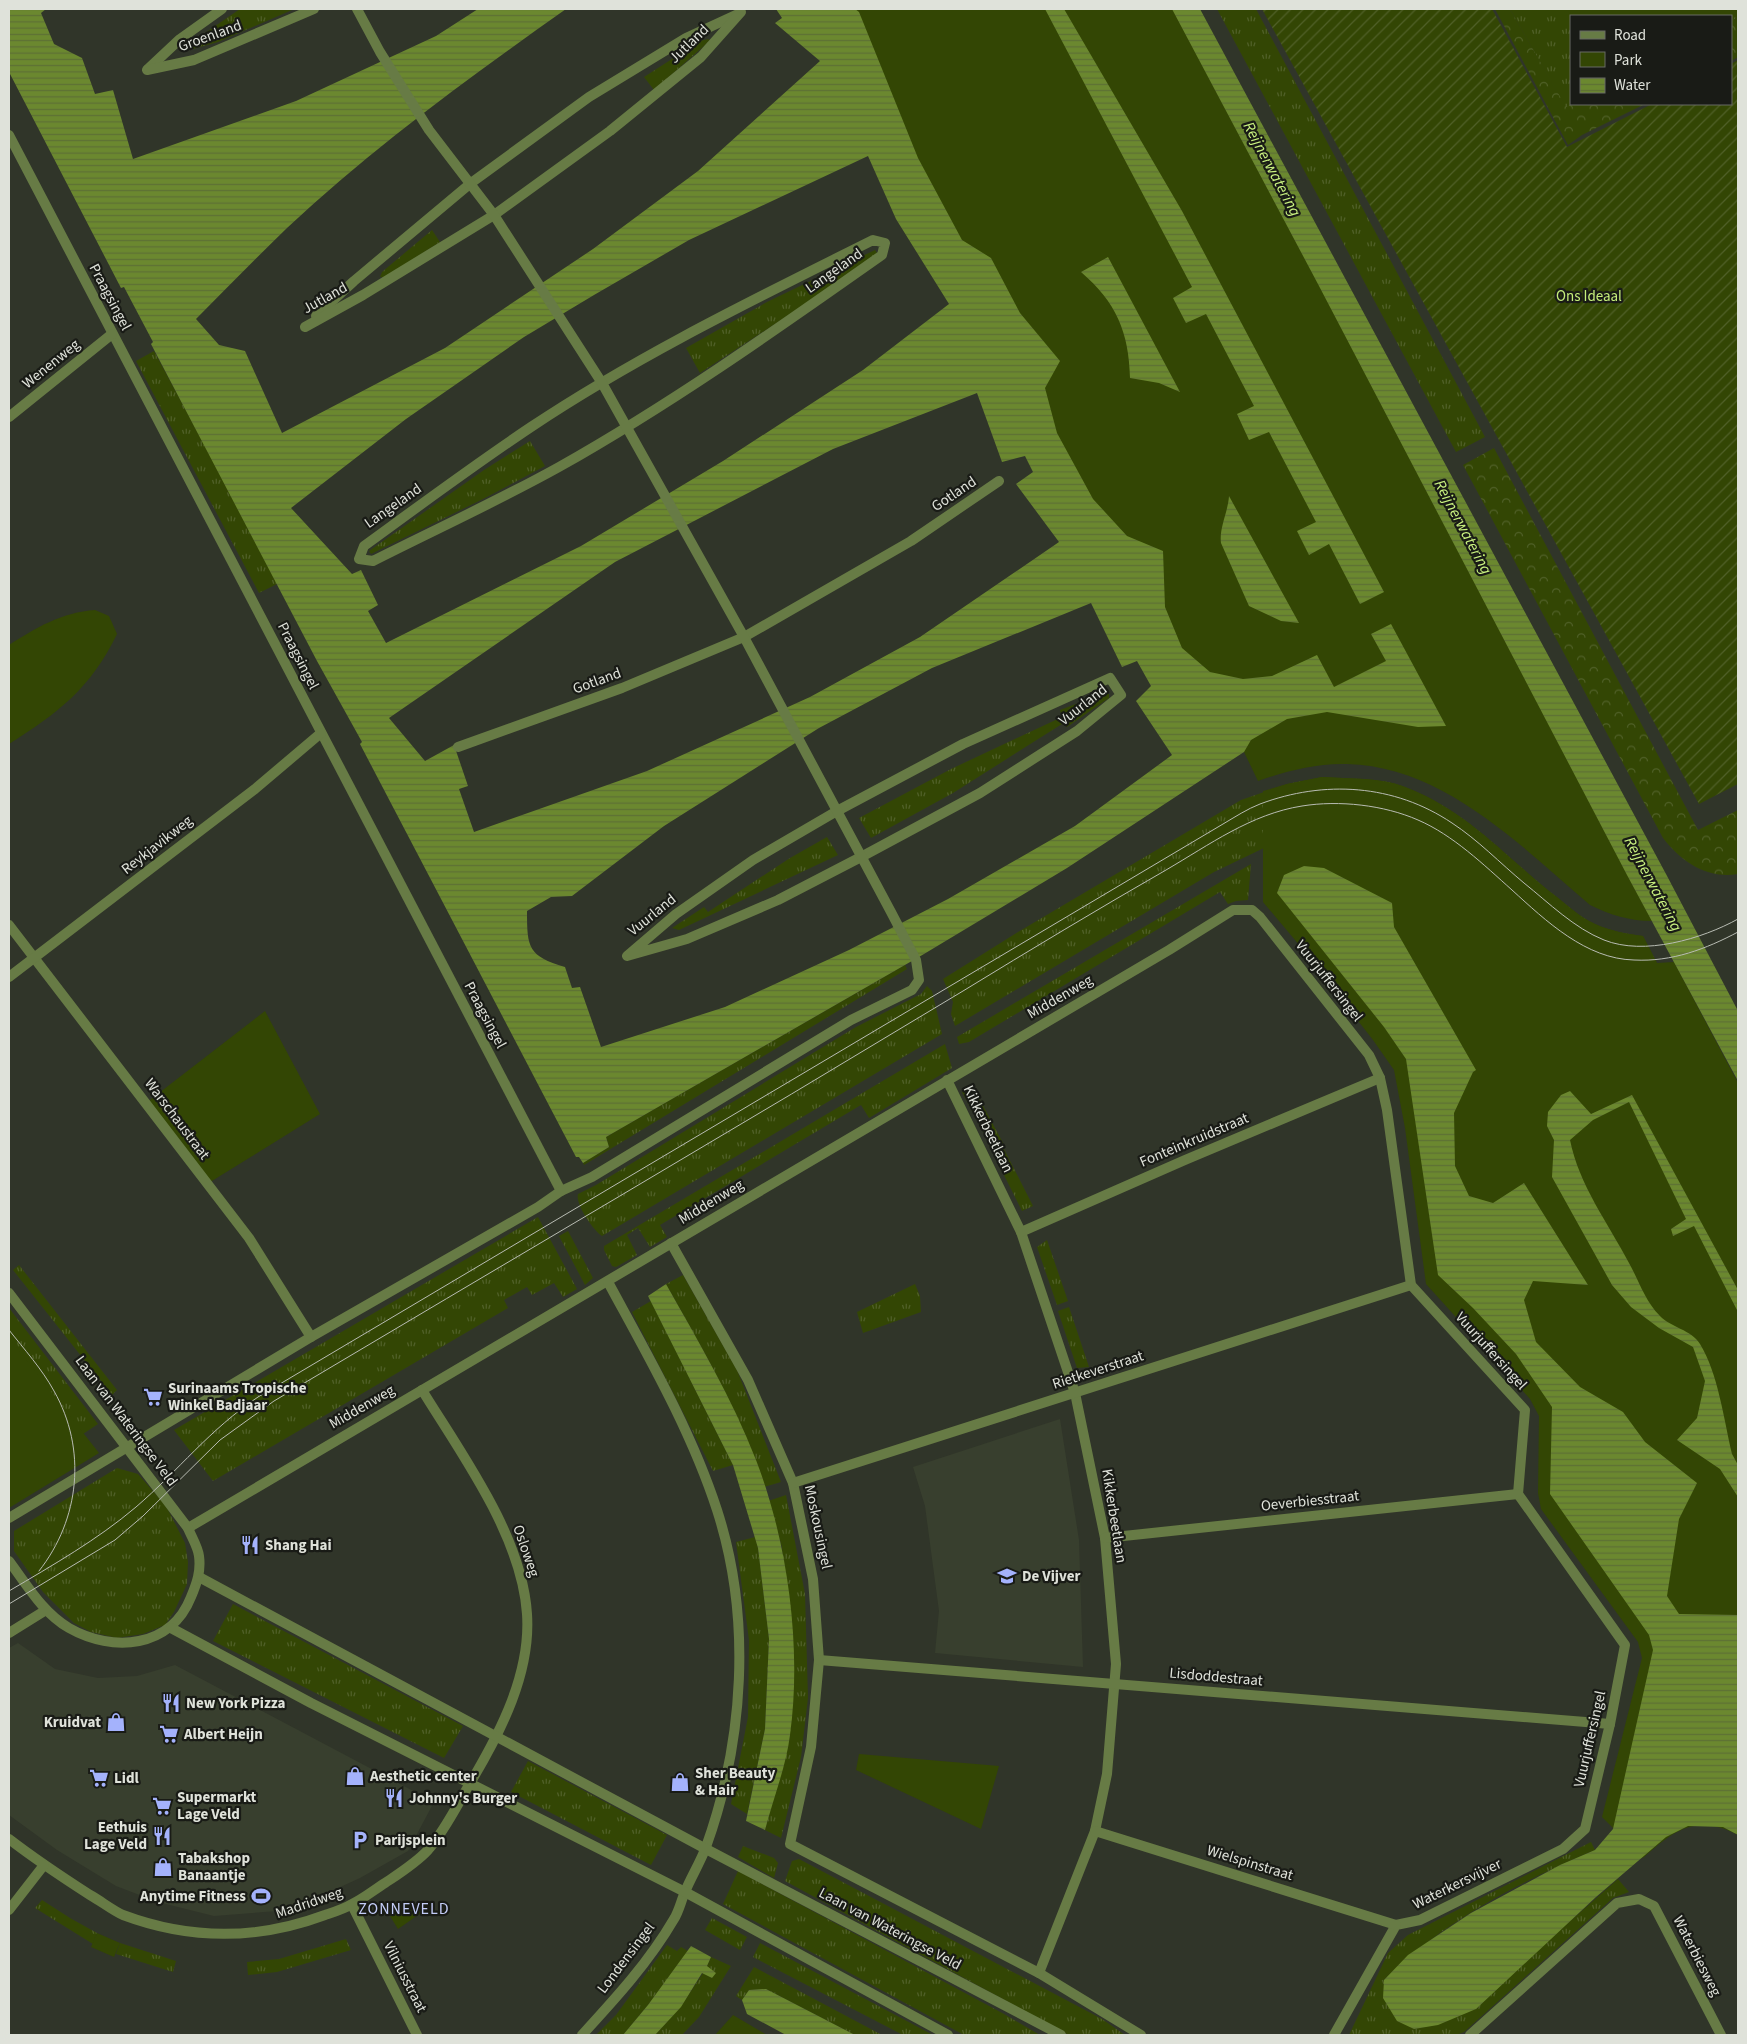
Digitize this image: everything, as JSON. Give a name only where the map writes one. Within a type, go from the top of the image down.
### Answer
[{"type":"street","name":"Groenland","points":[[222,9],[180,39],[147,70],[194,60],[314,9]]},
{"type":"street","points":[[9,1518],[126,1446],[311,1337],[538,1207],[561,1191],[592,1177],[851,1020],[912,990],[920,980],[916,960],[891,912],[804,753],[744,637],[602,383],[494,215],[429,130],[380,52],[357,9]]},
{"type":"street","name":"Jutland","points":[[741,12],[701,57],[610,131],[494,215],[363,295],[305,327],[354,281],[471,183],[590,98],[686,38],[741,12]]},
{"type":"street","name":"Praagsingel","points":[[9,135],[561,1191]]},
{"type":"street","name":"Langeland","points":[[873,240],[885,242],[882,255],[748,349],[626,428],[558,468],[372,561],[359,559],[364,546],[530,427],[602,383],[718,317],[873,240]]},
{"type":"street","name":"Wenenweg","points":[[9,417],[112,334]]},
{"type":"street","name":"Gotland","points":[[458,747],[622,688],[744,637],[911,541],[999,481]]},
{"type":"street","name":"Vuurland","points":[[1110,678],[1121,695],[1077,731],[980,794],[769,904],[686,938],[627,956],[676,914],[738,871],[837,811],[963,744],[1110,678]]},
{"type":"street","name":"Reykjavikweg","points":[[9,977],[255,789],[321,733]]},
{"type":"street","name":"Middenweg","points":[[188,1528],[608,1282],[1169,950],[1233,910],[1252,910]]},
{"type":"street","name":"Vuurjuffersingel","points":[[1252,910],[1260,917],[1369,1055],[1380,1078],[1387,1110],[1411,1285],[1525,1410],[1518,1494],[1625,1645],[1610,1724],[1585,1828]]},
{"type":"street","name":"Warschaustraat","points":[[9,926],[255,1247],[311,1337]]},
{"type":"street","name":"Fonteinkruidstraat","points":[[1021,1232],[1380,1078]]},
{"type":"street","name":"Kikkerbeetlaan","points":[[947,1080],[1021,1232],[1075,1393],[1105,1538],[1116,1664],[1107,1774],[1095,1831],[1038,1972]]},
{"type":"street","name":"Moskousingel","points":[[671,1243],[748,1380],[793,1483],[813,1579],[819,1660],[811,1747],[790,1844]]},
{"type":"street","points":[[608,1282],[682,1422],[717,1510],[731,1569],[740,1637],[737,1700],[731,1755],[706,1849],[685,1892]]},
{"type":"street","name":"Rietkeverstraat","points":[[793,1483],[1411,1285]]},
{"type":"street","name":"Laan van Wateringse Veld","points":[[9,1293],[188,1528],[199,1554],[199,1577],[189,1604],[171,1628],[152,1638],[126,1643],[96,1640],[69,1628],[46,1610],[9,1560]]},
{"type":"street","name":"Osloweg","points":[[422,1390],[490,1503],[505,1532],[521,1575],[527,1615],[526,1647],[508,1714],[497,1738]]},
{"type":"street","name":"Oeverbiesstraat","points":[[1105,1538],[1518,1494]]},
{"type":"street","name":"Laan van Wateringse Veld","points":[[199,1577],[497,1738],[1061,2035]]},
{"type":"street","points":[[9,1633],[46,1610]]},
{"type":"street","points":[[171,1628],[311,1703],[685,1892],[948,2035]]},
{"type":"street","name":"Lisdoddestraat","points":[[819,1660],[1610,1724]]},
{"type":"street","points":[[470,1783],[497,1738]]},
{"type":"street","name":"Madridweg","points":[[9,1839],[44,1865],[120,1914],[159,1927],[197,1934],[241,1934],[281,1930],[352,1905],[410,1866],[426,1852],[442,1832],[470,1783]]},
{"type":"street","name":"Waterkersvijver","points":[[1396,1924],[1420,1920],[1563,1848],[1585,1828]]},
{"type":"street","name":"Wielspinstraat","points":[[1095,1831],[1396,1924]]},
{"type":"street","name":"Laan van Wateringse Veld","points":[[790,1844],[1038,1972],[1141,2035]]},
{"type":"street","points":[[9,1910],[44,1865]]},
{"type":"street","name":"Londensingel","points":[[582,2035],[628,1985],[674,1918],[685,1892]]},
{"type":"street","name":"Waterbiesweg","points":[[1470,2035],[1618,1903],[1639,1899],[1654,1906],[1721,2035]]},
{"type":"street","name":"Vilniusstraat","points":[[352,1905],[417,2035]]},
{"type":"street","points":[[1334,2035],[1396,1924]]},
{"type":"shaded area","name":"De Vijver","points":[[1060,1419],[1079,1540],[1083,1667],[935,1653],[939,1611],[925,1506],[913,1467]]},
{"type":"shaded area","points":[[18,1643],[55,1669],[98,1678],[137,1676],[175,1665],[434,1802],[408,1851],[360,1878],[290,1910],[214,1916],[158,1902],[116,1886],[57,1850],[9,1815],[9,1648]]},
{"type":"green space","points":[[240,9],[292,10],[218,42],[189,50],[186,46]]},
{"type":"green space","points":[[819,9],[1179,9],[1324,283],[1652,921],[1620,917],[1590,905],[1536,858],[1479,813],[1448,794],[1416,779],[1382,768],[1335,764],[1302,768],[1258,781],[1244,752],[1211,724]]},
{"type":"green space","points":[[1217,9],[1256,9],[1485,437],[1456,452]]},
{"type":"green space","name":"Ons Ideaal","points":[[1262,9],[1492,9],[1567,147],[1650,105],[1732,105],[1732,63],[1738,60],[1738,784],[1699,804]]},
{"type":"green space","points":[[1495,9],[1510,9],[1566,107],[1571,105],[1643,105],[1582,135],[1568,145]]},
{"type":"green space","points":[[1510,9],[1738,9],[1738,17],[1732,20],[1732,15],[1570,15],[1571,105],[1566,108]]},
{"type":"green space","points":[[1738,17],[1738,57],[1732,60],[1732,20]]},
{"type":"green space","points":[[710,40],[704,46],[654,90],[644,77],[700,41]]},
{"type":"green space","points":[[432,230],[440,242],[385,277],[380,277],[382,272]]},
{"type":"green space","points":[[875,250],[877,253],[813,299],[700,373],[686,348],[767,302]]},
{"type":"green space","points":[[154,351],[279,583],[259,593],[136,361]]},
{"type":"green space","points":[[530,441],[545,466],[371,554],[369,551],[484,470]]},
{"type":"green space","points":[[1494,448],[1698,830],[1738,810],[1738,874],[1715,874],[1696,867],[1670,847],[1663,838],[1463,465]]},
{"type":"green space","points":[[95,610],[109,616],[117,634],[107,653],[96,670],[72,698],[9,744],[9,645],[61,617]]},
{"type":"green space","points":[[1105,693],[1109,694],[1109,698],[1067,727],[1062,724],[953,793],[871,838],[859,818],[951,769],[1062,717],[1060,710]]},
{"type":"green space","points":[[1322,777],[1364,779],[1395,784],[1426,796],[1446,807],[1482,833],[1549,891],[1583,917],[1607,929],[1643,936],[1657,963],[1264,848],[1214,872],[955,1026],[951,1014],[953,1002],[943,979],[1018,932],[1241,800],[1287,784]]},
{"type":"green space","points":[[1322,777],[1385,782],[1405,787],[1426,796],[1446,807],[1482,833],[1549,891],[1583,917],[1607,929],[1643,936],[1657,963],[1674,962],[1738,1083],[1738,1835],[1710,1825],[1698,1825],[1676,1833],[1643,1858],[1602,1817],[1642,1658],[1638,1642],[1541,1509],[1538,1493],[1539,1416],[1530,1399],[1426,1284],[1405,1128],[1394,1070],[1373,1040],[1263,902],[1263,791]]},
{"type":"green space","points":[[827,837],[838,855],[679,930],[672,928],[704,907],[708,912],[790,858]]},
{"type":"green space","points":[[1251,864],[1248,900],[1228,904],[1220,892],[969,1042],[959,1044],[957,1037]]},
{"type":"green space","points":[[905,965],[907,969],[584,1165],[583,1163],[609,1147],[606,1137]]},
{"type":"green space","points":[[927,986],[932,991],[942,1034],[602,1236],[590,1223],[579,1204],[578,1194],[596,1185],[856,1027],[921,994]]},
{"type":"green space","points":[[265,1011],[320,1114],[207,1184],[146,1103]]},
{"type":"green space","points":[[945,1044],[952,1068],[869,1118],[861,1105],[660,1225],[667,1237],[650,1247],[638,1228],[627,1235],[637,1255],[616,1267],[612,1266],[604,1246]]},
{"type":"green space","points":[[973,1087],[1003,1143],[992,1148],[962,1092]]},
{"type":"green space","points":[[1004,1149],[1033,1206],[1022,1211],[994,1155]]},
{"type":"green space","points":[[538,1217],[577,1289],[563,1297],[554,1283],[532,1295],[527,1287],[504,1300],[508,1308],[213,1481],[174,1430]]},
{"type":"green space","points":[[568,1231],[593,1278],[585,1285],[559,1236]]},
{"type":"green space","points":[[1047,1240],[1068,1301],[1057,1305],[1037,1247]]},
{"type":"green space","points":[[19,1265],[117,1390],[112,1395],[13,1270]]},
{"type":"green space","points":[[683,1275],[737,1370],[781,1482],[764,1487],[745,1434],[721,1383],[666,1284]]},
{"type":"green space","points":[[915,1284],[920,1296],[921,1312],[863,1333],[857,1312]]},
{"type":"green space","points":[[651,1301],[733,1465],[713,1471],[632,1312]]},
{"type":"green space","points":[[1069,1307],[1089,1367],[1077,1368],[1058,1311]]},
{"type":"green space","points":[[9,1308],[98,1424],[68,1444],[9,1340]]},
{"type":"green space","points":[[9,1338],[99,1453],[9,1508]]},
{"type":"green space","points":[[117,1468],[138,1474],[166,1506],[185,1543],[188,1562],[187,1584],[174,1612],[165,1625],[143,1634],[117,1638],[91,1632],[74,1623],[43,1592],[14,1551],[14,1531]]},
{"type":"green space","points":[[786,1495],[805,1594],[808,1698],[801,1757],[781,1838],[765,1830],[790,1736],[782,1547],[768,1501]]},
{"type":"green space","points":[[755,1537],[769,1639],[765,1729],[747,1814],[731,1804],[748,1717],[749,1640],[736,1542]]},
{"type":"green space","points":[[233,1604],[463,1726],[444,1758],[213,1641]]},
{"type":"green space","points":[[859,1754],[999,1766],[981,1829],[856,1770]]},
{"type":"green space","points":[[528,1761],[667,1835],[651,1865],[511,1792]]},
{"type":"green space","points":[[1591,1842],[1595,1850],[1539,1875],[1484,1905],[1431,1940],[1384,1980],[1476,2009],[1535,1952],[1618,1879],[1629,1892],[1613,1898],[1464,2032],[1456,2035],[1349,2035],[1388,1953],[1408,1935]]},
{"type":"green space","points":[[743,1846],[774,1858],[778,1863],[774,1878],[738,1857]]},
{"type":"green space","points":[[799,1859],[1102,2019],[1125,2035],[1069,2035],[785,1881],[792,1861]]},
{"type":"green space","points":[[738,1871],[1040,2035],[964,2035],[723,1904]]},
{"type":"green space","points":[[42,1900],[97,1933],[93,1944],[35,1908]]},
{"type":"green space","points":[[411,1900],[421,1913],[398,1929],[390,1916]]},
{"type":"green space","points":[[712,1918],[747,1937],[740,1950],[705,1930]]},
{"type":"green space","points":[[97,1933],[120,1943],[114,1957],[91,1947]]},
{"type":"green space","points":[[346,1939],[351,1950],[277,1972],[248,1975],[247,1962],[279,1959]]},
{"type":"green space","points":[[120,1943],[176,1961],[173,1972],[116,1954]]},
{"type":"green space","points":[[760,1943],[933,2035],[903,2035],[753,1957]]},
{"type":"green space","points":[[667,1945],[677,1951],[681,1947],[688,1951],[648,2005],[623,2035],[596,2035],[616,2015]]},
{"type":"green space","points":[[711,1957],[731,1966],[699,2017],[682,2035],[655,2035],[681,2006],[703,1973],[712,1978],[707,1966]]},
{"type":"green space","points":[[754,1967],[882,2035],[855,2035],[766,1989],[749,1990],[742,2000],[736,1996]]},
{"type":"green space","points":[[733,2015],[767,2035],[715,2035]]},
{"type":"water","points":[[9,9],[46,9],[41,13],[54,44],[82,58],[95,94],[113,90],[133,159],[296,101],[436,36],[478,9],[566,9],[458,87],[353,169],[287,228],[196,319],[219,345],[245,351],[282,433],[445,348],[593,249],[698,171],[820,61],[775,23],[782,18],[776,9],[855,9],[859,12],[918,158],[962,240],[991,258],[1020,313],[1060,361],[1045,388],[1057,433],[1093,499],[1127,536],[1163,551],[1165,607],[1182,648],[1210,672],[1243,679],[1272,676],[1317,655],[1334,687],[1386,661],[1371,634],[1391,624],[1446,726],[1418,727],[1327,712],[1287,719],[1251,740],[1244,752],[1067,868],[924,954],[606,1137],[609,1147],[583,1163],[579,1157],[576,1157],[360,744],[362,742],[317,661],[151,344],[153,342],[124,287],[121,288],[9,72]],"holes":[[[868,156],[896,219],[949,304],[863,370],[723,461],[581,546],[386,643],[368,611],[378,605],[361,570],[352,574],[291,508],[406,419],[524,337],[689,240]],[[977,393],[1002,462],[1025,456],[1033,472],[1016,484],[1059,542],[920,637],[810,697],[647,771],[474,832],[459,789],[468,786],[454,745],[425,761],[389,718],[615,562],[833,449]],[[1091,603],[1122,667],[1137,661],[1151,686],[1136,701],[1172,755],[1075,826],[948,899],[849,950],[725,1007],[601,1047],[580,987],[572,988],[565,967],[543,959],[532,949],[529,942],[527,911],[551,897],[572,896],[664,826],[819,728],[932,668]]]},
{"type":"water","points":[[1045,9],[1064,9],[1182,211],[1384,592],[1360,604],[1329,544],[1309,555],[1297,531],[1316,522],[1269,432],[1249,440],[1237,414],[1254,406],[1206,314],[1186,323],[1173,298],[1192,287]]},
{"type":"water","name":"Reijnerwatering","points":[[1172,9],[1200,9],[1666,874],[1738,1011],[1738,1081],[1627,875]]},
{"type":"water","points":[[1108,257],[1180,392],[1159,383],[1130,378],[1127,346],[1118,319],[1103,295],[1081,272]]},
{"type":"water","points":[[1229,496],[1299,623],[1281,621],[1249,606],[1221,543],[1221,532]]},
{"type":"water","points":[[1304,866],[1324,868],[1392,903],[1394,927],[1476,1070],[1473,1072],[1454,1113],[1455,1166],[1469,1196],[1493,1203],[1524,1183],[1588,1285],[1533,1281],[1524,1300],[1536,1342],[1580,1387],[1623,1412],[1645,1442],[1697,1483],[1679,1519],[1667,1596],[1679,1614],[1738,1615],[1738,1835],[1723,1827],[1688,1826],[1666,1837],[1596,1897],[1476,2009],[1438,2025],[1414,2029],[1397,2021],[1383,1998],[1384,1980],[1408,1955],[1471,1913],[1560,1865],[1595,1850],[1613,1829],[1653,1650],[1649,1635],[1550,1494],[1552,1407],[1516,1354],[1473,1308],[1438,1275],[1406,1059],[1384,1027],[1277,893],[1284,875]]},
{"type":"water","points":[[1570,1091],[1591,1114],[1632,1095],[1738,1290],[1738,1312],[1694,1226],[1673,1236],[1671,1229],[1686,1219],[1629,1102],[1593,1120],[1570,1140],[1574,1157],[1587,1188],[1650,1304],[1664,1320],[1692,1335],[1700,1344],[1706,1356],[1720,1397],[1732,1454],[1738,1465],[1738,1497],[1720,1469],[1677,1440],[1697,1418],[1705,1381],[1693,1347],[1659,1328],[1631,1307],[1612,1285],[1552,1177],[1554,1140],[1547,1126],[1548,1112],[1561,1095]]},
{"type":"water","points":[[666,1284],[714,1370],[747,1437],[767,1492],[784,1560],[793,1631],[793,1701],[786,1759],[765,1830],[746,1821],[765,1729],[769,1639],[758,1548],[733,1465],[648,1296]]},
{"type":"water","points":[[691,1946],[711,1957],[707,1966],[716,1973],[712,1978],[702,1973],[681,2007],[655,2035],[623,2035],[648,2005]]},
{"type":"water","points":[[766,1989],[855,2035],[786,2035],[747,2014],[742,2000],[749,1990]]},
{"type":"tram line","points":[[9,1591],[74,1552],[121,1519],[152,1493],[224,1423],[258,1397],[1250,808],[1260,804],[1284,796],[1334,789],[1358,790],[1407,800],[1430,810],[1462,830],[1552,907],[1582,929],[1604,940],[1620,945],[1654,946],[1672,943],[1708,933],[1738,919]]},
{"type":"tram line","points":[[9,1604],[115,1540],[143,1516],[220,1440],[274,1401],[1214,841],[1265,816],[1302,806],[1346,804],[1376,807],[1418,820],[1444,834],[1468,851],[1553,926],[1583,946],[1616,958],[1648,960],[1675,957],[1714,944],[1738,932]]},
{"type":"tram line","points":[[9,1330],[54,1391],[65,1413],[75,1460],[74,1483],[63,1529],[53,1551],[39,1571]]},
{"type":"place","name":"Surinaams Tropische Winkel Badjaar","points":[[153,1397]]},
{"type":"place","name":"Shang Hai","points":[[250,1545]]},
{"type":"place","name":"De Vijver","points":[[1007,1576]]},
{"type":"place","name":"New York Pizza","points":[[171,1703]]},
{"type":"place","name":"Kruidvat","points":[[116,1722]]},
{"type":"place","name":"Albert Heijn","points":[[169,1734]]},
{"type":"place","name":"Aesthetic center","points":[[355,1776]]},
{"type":"place","name":"Lidl","points":[[99,1778]]},
{"type":"place","name":"Sher Beauty & Hair","points":[[680,1782]]},
{"type":"place","name":"Johnny's Burger","points":[[394,1798]]},
{"type":"place","name":"Supermarkt Lage Veld","points":[[162,1806]]},
{"type":"place","name":"Eethuis Lage Veld","points":[[162,1836]]},
{"type":"place","name":"Parijsplein","points":[[360,1840]]},
{"type":"place","name":"Tabakshop Banaantje","points":[[163,1867]]},
{"type":"place","name":"Anytime Fitness","points":[[261,1896]]},
{"type":"district","name":"ZONNEVELD","points":[[404,1909]]}]
